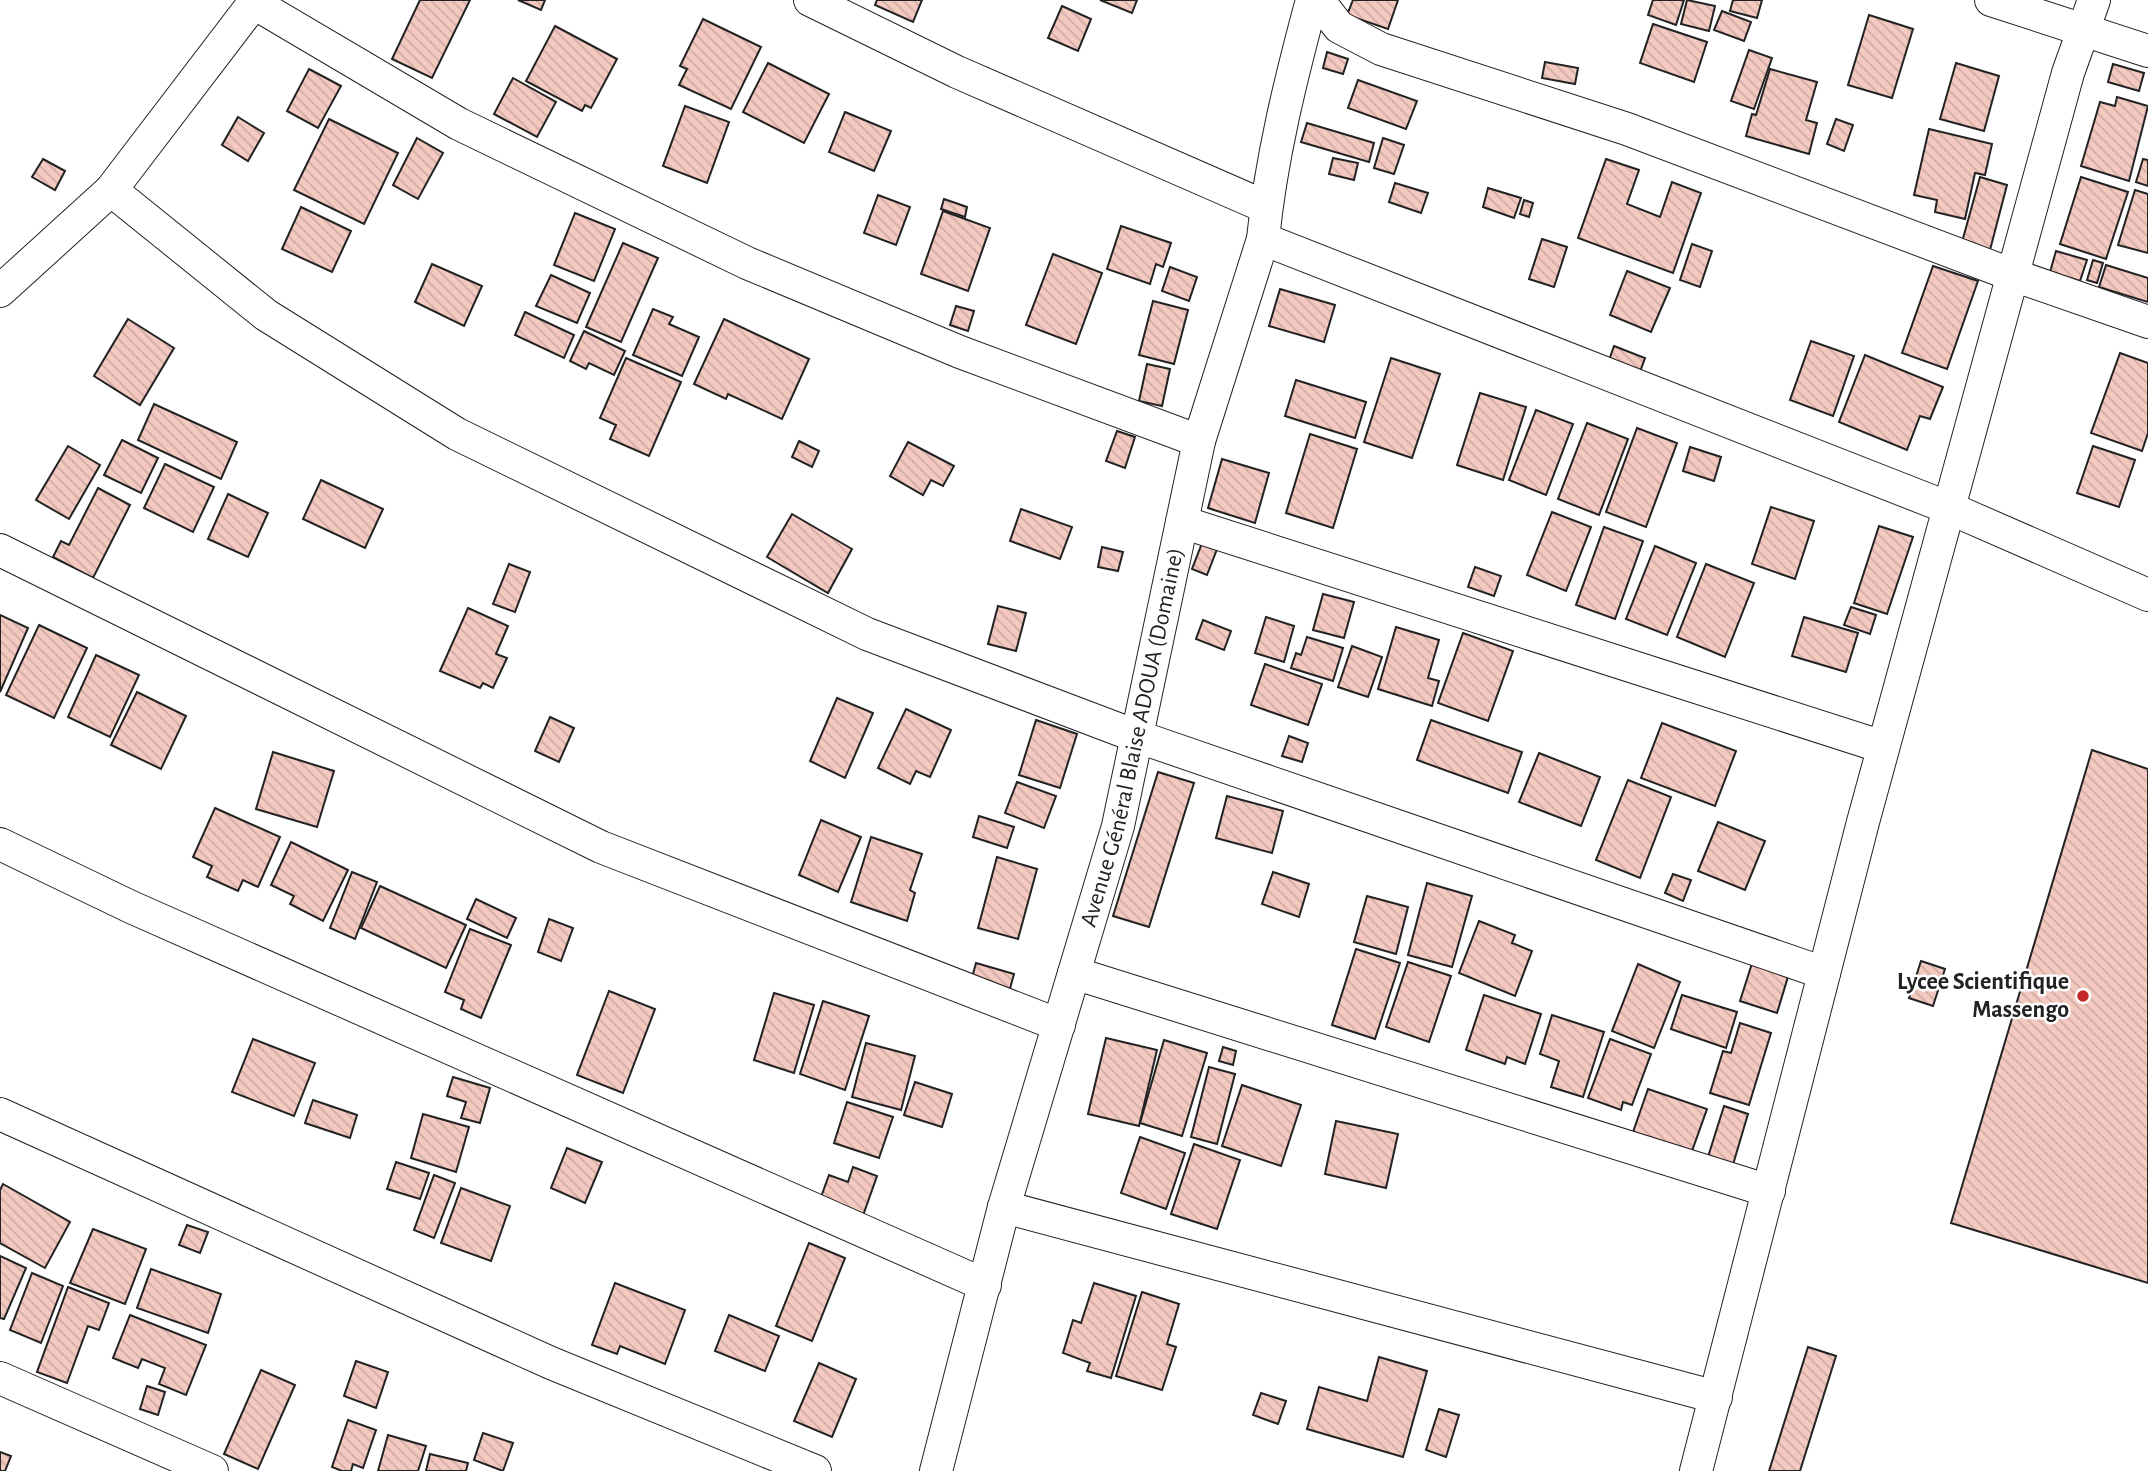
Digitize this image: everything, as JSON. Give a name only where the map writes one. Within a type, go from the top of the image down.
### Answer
[{"type":"street","points":[[810,0],[957,72],[1266,207]]},
{"type":"street","name":"Avenue Général Blaise ADOUA (Domaine)","points":[[942,1470],[1004,1207],[1118,826],[1199,441],[1263,239],[1266,207],[1293,69],[1312,0]]},
{"type":"street","points":[[1318,0],[1339,27],[1381,49],[1628,130],[2013,275],[2148,322]]},
{"type":"street","points":[[1991,0],[2083,33],[2148,51]]},
{"type":"street","points":[[1696,1471],[1883,747],[2068,73],[2094,0]]},
{"type":"street","points":[[0,291],[111,190],[255,1],[459,124],[747,263],[960,352],[1199,441]]},
{"type":"street","points":[[111,190],[266,314],[457,434],[867,634],[1136,736],[1824,972]]},
{"type":"street","points":[[1263,239],[1949,508],[2148,595]]},
{"type":"street","points":[[1182,522],[1883,747]]},
{"type":"street","points":[[0,550],[601,847],[1059,1025]]},
{"type":"street","points":[[0,844],[156,918],[985,1285]]},
{"type":"street","points":[[1074,973],[1769,1191]]},
{"type":"street","points":[[0,1114],[551,1363],[815,1471]]},
{"type":"street","points":[[1004,1207],[1716,1397]]},
{"type":"street","points":[[0,1378],[212,1471]]},
{"type":"building","points":[[420,0],[470,0],[432,78],[392,59]]},
{"type":"building","points":[[518,0],[545,0],[541,10]]},
{"type":"building","points":[[877,0],[922,0],[913,22],[875,5]]},
{"type":"building","points":[[1100,0],[1137,0],[1132,13]]},
{"type":"building","points":[[1353,0],[1398,0],[1388,29],[1347,15]]},
{"type":"building","points":[[1653,0],[1684,0],[1676,25],[1648,15]]},
{"type":"building","points":[[1687,0],[1715,6],[1709,31],[1681,24]]},
{"type":"building","points":[[1733,0],[1762,0],[1757,18],[1730,11]]},
{"type":"building","points":[[1062,6],[1091,19],[1078,51],[1048,38]]},
{"type":"building","points":[[1722,11],[1751,22],[1744,41],[1714,30]]},
{"type":"building","points":[[1869,15],[1913,29],[1892,98],[1848,85]]},
{"type":"building","points":[[703,19],[761,47],[731,109],[679,85],[687,69],[680,66]]},
{"type":"building","points":[[1653,24],[1707,42],[1694,82],[1640,63]]},
{"type":"building","points":[[555,26],[617,59],[591,108],[585,105],[582,111],[526,81]]},
{"type":"building","points":[[1749,50],[1772,58],[1754,109],[1731,101]]},
{"type":"building","points":[[1327,52],[1348,59],[1343,74],[1323,68]]},
{"type":"building","points":[[1545,62],[1578,68],[1575,84],[1542,78]]},
{"type":"building","points":[[768,63],[829,94],[804,143],[743,112]]},
{"type":"building","points":[[1956,63],[1999,76],[1984,131],[1940,119]]},
{"type":"building","points":[[2113,64],[2144,73],[2139,91],[2108,82]]},
{"type":"building","points":[[309,69],[341,86],[318,128],[287,111]]},
{"type":"building","points":[[1770,69],[1817,82],[1806,120],[1817,123],[1809,154],[1746,136],[1752,114],[1756,115]]},
{"type":"building","points":[[513,78],[556,102],[537,137],[494,114]]},
{"type":"building","points":[[1358,80],[1417,101],[1406,129],[1348,108]]},
{"type":"building","points":[[2117,97],[2148,106],[2129,181],[2081,166],[2100,102],[2115,106]]},
{"type":"building","points":[[685,106],[729,122],[707,183],[663,166]]},
{"type":"building","points":[[845,112],[891,131],[874,171],[829,152]]},
{"type":"building","points":[[238,117],[264,133],[248,161],[222,145]]},
{"type":"building","points":[[329,119],[398,153],[364,224],[294,190]]},
{"type":"building","points":[[1836,119],[1853,125],[1844,151],[1827,144]]},
{"type":"building","points":[[1307,123],[1374,143],[1369,162],[1301,142]]},
{"type":"building","points":[[1929,129],[1992,144],[1985,175],[1975,173],[1965,219],[1935,212],[1937,200],[1914,195]]},
{"type":"building","points":[[417,138],[443,153],[418,199],[393,185]]},
{"type":"building","points":[[1383,138],[1404,145],[1394,174],[1374,168]]},
{"type":"building","points":[[1333,158],[1358,163],[1354,180],[1329,174]]},
{"type":"building","points":[[43,159],[65,171],[55,190],[32,177]]},
{"type":"building","points":[[1606,159],[1639,170],[1627,204],[1660,217],[1672,182],[1701,193],[1673,273],[1578,238]]},
{"type":"building","points":[[2143,159],[2148,160],[2148,186],[2136,182]]},
{"type":"building","points":[[1980,177],[2007,185],[1990,250],[1962,242]]},
{"type":"building","points":[[2081,177],[2128,192],[2106,259],[2060,244]]},
{"type":"building","points":[[1395,183],[1428,193],[1421,213],[1389,202]]},
{"type":"building","points":[[1488,188],[1521,198],[1514,218],[1483,207]]},
{"type":"building","points":[[2135,190],[2148,194],[2148,253],[2118,245]]},
{"type":"building","points":[[878,195],[910,207],[896,245],[864,233]]},
{"type":"building","points":[[944,199],[967,207],[965,217],[941,209]]},
{"type":"building","points":[[1524,200],[1533,203],[1529,217],[1520,214]]},
{"type":"building","points":[[301,207],[351,231],[332,272],[282,249]]},
{"type":"building","points":[[943,211],[990,228],[968,291],[921,274]]},
{"type":"building","points":[[575,213],[615,229],[594,281],[554,265]]},
{"type":"building","points":[[1121,226],[1171,243],[1163,267],[1156,264],[1150,284],[1107,269]]},
{"type":"building","points":[[1542,239],[1567,247],[1554,287],[1529,279]]},
{"type":"building","points":[[623,243],[658,258],[621,342],[586,327]]},
{"type":"building","points":[[1692,244],[1712,251],[1700,287],[1680,280]]},
{"type":"building","points":[[2056,251],[2087,260],[2080,281],[2050,272]]},
{"type":"building","points":[[1053,254],[1102,273],[1076,344],[1026,325]]},
{"type":"building","points":[[2093,260],[2103,263],[2097,283],[2087,280]]},
{"type":"building","points":[[432,264],[482,286],[464,326],[415,302]]},
{"type":"building","points":[[2106,265],[2148,278],[2148,302],[2099,287]]},
{"type":"building","points":[[1933,266],[1978,281],[1947,369],[1902,353]]},
{"type":"building","points":[[1170,267],[1197,277],[1189,301],[1162,291]]},
{"type":"building","points":[[1627,271],[1670,288],[1651,332],[1610,315]]},
{"type":"building","points":[[551,275],[590,293],[577,323],[536,306]]},
{"type":"building","points":[[1280,289],[1335,305],[1324,342],[1269,326]]},
{"type":"building","points":[[1153,301],[1188,310],[1174,364],[1139,355]]},
{"type":"building","points":[[956,306],[974,311],[968,331],[950,325]]},
{"type":"building","points":[[653,309],[673,317],[669,324],[699,337],[682,376],[633,355]]},
{"type":"building","points":[[525,312],[574,335],[564,358],[515,335]]},
{"type":"building","points":[[128,319],[174,348],[140,405],[94,376]]},
{"type":"building","points":[[724,319],[809,359],[782,419],[728,394],[726,399],[694,384]]},
{"type":"building","points":[[584,331],[625,351],[614,375],[589,363],[586,369],[570,361]]},
{"type":"building","points":[[1811,341],[1854,356],[1833,416],[1790,400]]},
{"type":"building","points":[[1614,346],[1645,358],[1637,380],[1606,369]]},
{"type":"building","points":[[2120,353],[2148,363],[2148,433],[2142,451],[2091,433]]},
{"type":"building","points":[[1865,355],[1943,387],[1930,419],[1920,416],[1907,450],[1839,422]]},
{"type":"building","points":[[626,358],[681,382],[649,456],[610,439],[616,425],[600,418]]},
{"type":"building","points":[[1391,358],[1440,374],[1412,458],[1364,442]]},
{"type":"building","points":[[1147,364],[1170,369],[1162,406],[1139,401]]},
{"type":"building","points":[[1296,380],[1366,402],[1355,438],[1285,416]]},
{"type":"building","points":[[1480,393],[1526,407],[1503,480],[1457,465]]},
{"type":"building","points":[[154,404],[237,442],[221,479],[138,440]]},
{"type":"building","points":[[1536,410],[1573,424],[1546,495],[1509,480]]},
{"type":"building","points":[[1587,423],[1628,439],[1599,515],[1558,499]]},
{"type":"building","points":[[1637,428],[1677,443],[1646,527],[1606,512]]},
{"type":"building","points":[[1117,431],[1135,437],[1125,468],[1106,461]]},
{"type":"building","points":[[1310,434],[1357,449],[1333,528],[1286,513]]},
{"type":"building","points":[[122,440],[158,458],[141,493],[104,475]]},
{"type":"building","points":[[799,441],[819,451],[812,467],[792,457]]},
{"type":"building","points":[[908,442],[954,466],[943,486],[931,480],[923,495],[890,476]]},
{"type":"building","points":[[68,446],[100,465],[69,519],[36,500]]},
{"type":"building","points":[[2093,446],[2135,460],[2119,507],[2077,493]]},
{"type":"building","points":[[1690,447],[1721,457],[1714,481],[1683,471]]},
{"type":"building","points":[[1222,459],[1269,473],[1255,523],[1208,508]]},
{"type":"building","points":[[165,464],[214,487],[193,532],[144,508]]},
{"type":"building","points":[[321,480],[383,509],[365,548],[303,519]]},
{"type":"building","points":[[98,488],[130,505],[93,578],[53,557],[61,541],[69,545]]},
{"type":"building","points":[[228,494],[268,513],[248,557],[208,539]]},
{"type":"building","points":[[1771,507],[1814,521],[1795,579],[1752,564]]},
{"type":"building","points":[[1021,509],[1072,527],[1060,559],[1010,541]]},
{"type":"building","points":[[1552,512],[1591,527],[1566,591],[1527,575]]},
{"type":"building","points":[[792,514],[852,549],[828,593],[767,557]]},
{"type":"building","points":[[1879,526],[1913,537],[1887,614],[1854,603]]},
{"type":"building","points":[[1604,527],[1643,541],[1615,619],[1576,605]]},
{"type":"building","points":[[1204,538],[1219,544],[1207,575],[1192,569]]},
{"type":"building","points":[[1655,546],[1696,563],[1667,635],[1626,619]]},
{"type":"building","points":[[1102,547],[1123,552],[1118,571],[1098,567]]},
{"type":"building","points":[[509,564],[530,572],[515,612],[493,604]]},
{"type":"building","points":[[1706,564],[1754,583],[1725,657],[1677,637]]},
{"type":"building","points":[[1475,567],[1501,576],[1494,596],[1468,587]]},
{"type":"building","points":[[1323,594],[1354,602],[1344,638],[1313,630]]},
{"type":"building","points":[[998,606],[1026,613],[1016,651],[988,644]]},
{"type":"building","points":[[1851,607],[1876,615],[1870,634],[1844,625]]},
{"type":"building","points":[[468,608],[508,626],[496,654],[507,658],[493,688],[483,683],[480,688],[440,671]]},
{"type":"building","points":[[0,615],[28,628],[0,692]]},
{"type":"building","points":[[1266,617],[1294,626],[1284,662],[1255,653]]},
{"type":"building","points":[[1804,617],[1858,633],[1846,672],[1792,656]]},
{"type":"building","points":[[1203,620],[1231,631],[1224,650],[1196,639]]},
{"type":"building","points":[[39,625],[87,648],[54,718],[6,695]]},
{"type":"building","points":[[1396,627],[1439,640],[1428,678],[1439,681],[1432,706],[1378,689]]},
{"type":"building","points":[[1463,633],[1513,651],[1488,721],[1438,703]]},
{"type":"building","points":[[1307,637],[1343,648],[1333,681],[1291,668],[1296,653],[1301,655]]},
{"type":"building","points":[[1352,646],[1382,657],[1368,697],[1338,687]]},
{"type":"building","points":[[96,655],[139,675],[110,737],[68,717]]},
{"type":"building","points":[[1265,664],[1322,684],[1308,725],[1251,705]]},
{"type":"building","points":[[137,692],[186,716],[161,769],[111,745]]},
{"type":"building","points":[[837,698],[873,713],[845,778],[810,761]]},
{"type":"building","points":[[906,709],[951,730],[930,777],[916,771],[910,784],[878,768]]},
{"type":"building","points":[[550,717],[574,728],[559,762],[535,751]]},
{"type":"building","points":[[1036,720],[1077,734],[1060,788],[1019,775]]},
{"type":"building","points":[[1431,720],[1522,752],[1508,793],[1417,760]]},
{"type":"building","points":[[1662,723],[1736,751],[1715,806],[1641,778]]},
{"type":"building","points":[[1289,736],[1308,743],[1302,762],[1282,756]]},
{"type":"building","name":"Lycee Scientifique Massengo","points":[[2092,750],[2148,769],[2148,1283],[1951,1223]]},
{"type":"building","points":[[273,752],[334,771],[317,827],[256,809]]},
{"type":"building","points":[[1539,753],[1600,777],[1581,826],[1519,802]]},
{"type":"building","points":[[1158,772],[1194,783],[1149,927],[1113,916]]},
{"type":"building","points":[[1628,780],[1671,797],[1640,878],[1596,860]]},
{"type":"building","points":[[1017,782],[1056,796],[1044,828],[1005,813]]},
{"type":"building","points":[[1227,796],[1283,811],[1272,853],[1216,838]]},
{"type":"building","points":[[215,808],[280,837],[258,887],[243,880],[238,891],[207,877],[212,866],[193,857]]},
{"type":"building","points":[[979,816],[1014,827],[1007,848],[973,837]]},
{"type":"building","points":[[821,820],[861,837],[838,892],[799,875]]},
{"type":"building","points":[[1718,822],[1765,841],[1745,890],[1698,871]]},
{"type":"building","points":[[871,837],[922,854],[910,890],[915,893],[907,921],[851,902]]},
{"type":"building","points":[[291,842],[348,870],[323,921],[290,904],[294,896],[271,885]]},
{"type":"building","points":[[997,857],[1037,869],[1018,939],[978,928]]},
{"type":"building","points":[[352,872],[377,882],[355,939],[330,928]]},
{"type":"building","points":[[1273,872],[1309,884],[1299,917],[1262,904]]},
{"type":"building","points":[[1673,874],[1691,880],[1683,901],[1665,893]]},
{"type":"building","points":[[1427,883],[1472,896],[1452,967],[1408,955]]},
{"type":"building","points":[[380,886],[466,925],[446,968],[361,928]]},
{"type":"building","points":[[1367,896],[1408,907],[1396,954],[1354,942]]},
{"type":"building","points":[[476,899],[516,918],[507,938],[467,919]]},
{"type":"building","points":[[549,919],[573,928],[561,961],[538,952]]},
{"type":"building","points":[[1479,921],[1515,935],[1512,943],[1532,951],[1515,996],[1459,973]]},
{"type":"building","points":[[470,929],[511,945],[481,1018],[461,1009],[464,1000],[445,992]]},
{"type":"building","points":[[1356,949],[1400,963],[1375,1039],[1332,1025]]},
{"type":"building","points":[[1754,957],[1790,970],[1777,1013],[1740,1001]]},
{"type":"building","points":[[1921,961],[1945,969],[1933,1006],[1909,998]]},
{"type":"building","points":[[1408,962],[1451,976],[1429,1042],[1386,1027]]},
{"type":"building","points":[[976,963],[1014,974],[1008,996],[970,985]]},
{"type":"building","points":[[1638,964],[1680,982],[1654,1048],[1612,1031]]},
{"type":"building","points":[[609,991],[655,1009],[623,1093],[577,1075]]},
{"type":"building","points":[[774,993],[814,1005],[794,1073],[754,1060]]},
{"type":"building","points":[[1484,995],[1541,1014],[1525,1064],[1507,1057],[1505,1064],[1466,1050]]},
{"type":"building","points":[[1682,995],[1737,1012],[1726,1048],[1671,1029]]},
{"type":"building","points":[[823,1001],[869,1016],[845,1090],[800,1074]]},
{"type":"building","points":[[1552,1015],[1604,1032],[1583,1097],[1551,1087],[1559,1061],[1540,1054]]},
{"type":"building","points":[[1740,1023],[1771,1033],[1749,1105],[1710,1093],[1723,1051],[1731,1053]]},
{"type":"building","points":[[1106,1038],[1157,1050],[1139,1126],[1088,1114]]},
{"type":"building","points":[[253,1039],[315,1063],[294,1116],[232,1092]]},
{"type":"building","points":[[1610,1039],[1651,1054],[1632,1105],[1623,1102],[1621,1110],[1588,1098]]},
{"type":"building","points":[[1164,1040],[1207,1053],[1182,1136],[1140,1123]]},
{"type":"building","points":[[866,1043],[915,1056],[901,1110],[852,1097]]},
{"type":"building","points":[[1223,1047],[1236,1051],[1233,1065],[1219,1061]]},
{"type":"building","points":[[1209,1067],[1235,1074],[1217,1144],[1191,1137]]},
{"type":"building","points":[[453,1077],[490,1088],[480,1123],[461,1118],[466,1102],[447,1096]]},
{"type":"building","points":[[915,1082],[952,1094],[942,1127],[904,1115]]},
{"type":"building","points":[[1242,1085],[1301,1105],[1281,1166],[1222,1146]]},
{"type":"building","points":[[1648,1089],[1707,1109],[1692,1151],[1633,1132]]},
{"type":"building","points":[[313,1100],[357,1115],[350,1138],[305,1123]]},
{"type":"building","points":[[847,1102],[893,1117],[879,1158],[834,1143]]},
{"type":"building","points":[[1724,1106],[1748,1114],[1732,1168],[1707,1160]]},
{"type":"building","points":[[423,1114],[469,1127],[456,1172],[411,1158]]},
{"type":"building","points":[[1336,1121],[1398,1134],[1386,1188],[1325,1174]]},
{"type":"building","points":[[1140,1137],[1185,1153],[1166,1209],[1121,1193]]},
{"type":"building","points":[[1194,1144],[1240,1160],[1217,1229],[1171,1214]]},
{"type":"building","points":[[567,1148],[602,1162],[585,1203],[551,1188]]},
{"type":"building","points":[[396,1162],[429,1173],[420,1199],[387,1189]]},
{"type":"building","points":[[853,1167],[877,1176],[860,1224],[817,1208],[829,1175],[848,1182]]},
{"type":"building","points":[[434,1175],[455,1183],[434,1238],[414,1230]]},
{"type":"building","points":[[3,1184],[70,1222],[45,1268],[0,1243],[0,1190]]},
{"type":"building","points":[[461,1188],[510,1206],[491,1261],[441,1243]]},
{"type":"building","points":[[187,1225],[208,1232],[200,1253],[179,1245]]},
{"type":"building","points":[[93,1229],[146,1249],[125,1304],[70,1283]]},
{"type":"building","points":[[809,1243],[845,1258],[812,1341],[776,1326]]},
{"type":"building","points":[[0,1256],[26,1268],[4,1319],[0,1318]]},
{"type":"building","points":[[151,1269],[221,1294],[208,1333],[137,1308]]},
{"type":"building","points":[[32,1273],[63,1286],[41,1343],[10,1330]]},
{"type":"building","points":[[615,1283],[685,1310],[665,1364],[620,1346],[617,1354],[592,1345]]},
{"type":"building","points":[[1094,1283],[1136,1296],[1111,1378],[1087,1371],[1090,1363],[1063,1353],[1073,1320],[1081,1323]]},
{"type":"building","points":[[68,1287],[109,1303],[99,1330],[88,1326],[67,1383],[37,1372]]},
{"type":"building","points":[[1142,1292],[1179,1304],[1167,1344],[1176,1347],[1162,1390],[1116,1376]]},
{"type":"building","points":[[130,1315],[206,1345],[186,1395],[159,1384],[165,1368],[142,1359],[138,1368],[113,1358]]},
{"type":"building","points":[[729,1315],[779,1336],[765,1371],[715,1351]]},
{"type":"building","points":[[1808,1347],[1836,1356],[1800,1471],[1769,1471]]},
{"type":"building","points":[[1379,1357],[1427,1371],[1403,1457],[1307,1429],[1319,1387],[1367,1401]]},
{"type":"building","points":[[356,1361],[388,1372],[376,1408],[344,1396]]},
{"type":"building","points":[[819,1363],[856,1379],[832,1437],[794,1421]]},
{"type":"building","points":[[261,1370],[295,1385],[258,1469],[224,1454]]},
{"type":"building","points":[[147,1386],[165,1392],[158,1415],[140,1409]]},
{"type":"building","points":[[1261,1393],[1286,1401],[1278,1424],[1253,1415]]},
{"type":"building","points":[[1439,1409],[1459,1415],[1446,1457],[1426,1450]]},
{"type":"building","points":[[348,1420],[376,1430],[363,1468],[353,1464],[351,1471],[342,1471],[332,1467]]},
{"type":"building","points":[[483,1433],[513,1443],[503,1471],[474,1460]]},
{"type":"building","points":[[388,1435],[426,1446],[418,1471],[378,1471]]},
{"type":"building","points":[[0,1452],[11,1456],[5,1471],[0,1471]]},
{"type":"building","points":[[430,1454],[468,1463],[466,1471],[426,1471]]},
{"type":"place","name":"Lycee Scientifique Massengo","points":[[2083,996]]}]
